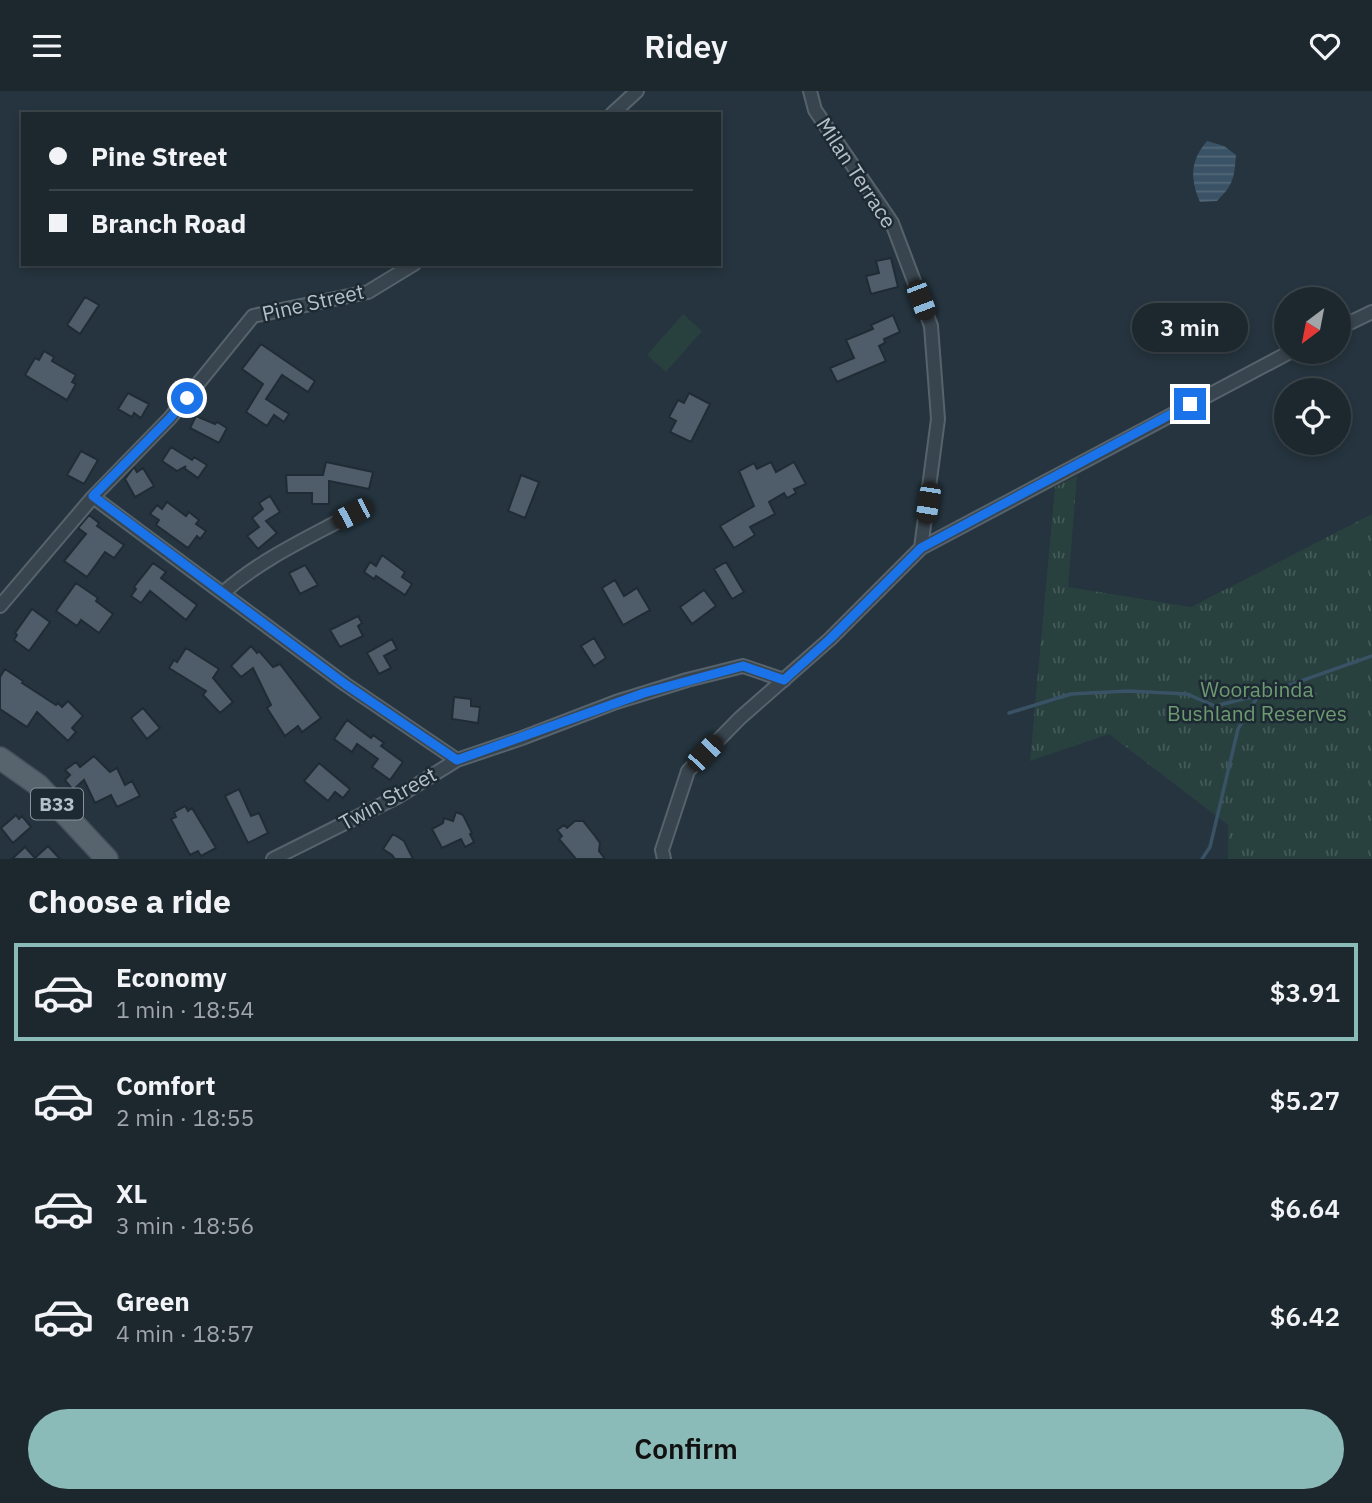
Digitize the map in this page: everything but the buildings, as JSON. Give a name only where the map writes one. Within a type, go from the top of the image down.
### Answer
[{"type":"main road","name":"B33","points":[[0,758],[38,785],[107,859]]},
{"type":"street","points":[[614,112],[637,91]]},
{"type":"street","name":"Milan Terrace","points":[[810,91],[815,110],[892,223],[931,326],[938,419],[921,548]]},
{"type":"street","name":"Pine Street","points":[[0,606],[93,496],[170,418],[253,316],[368,292],[411,266]]},
{"type":"street","points":[[1351,322],[1372,312]]},
{"type":"street","points":[[664,859],[662,850],[688,771],[740,718],[830,639],[921,548],[1274,360]]},
{"type":"street","points":[[93,496],[345,684],[457,760]]},
{"type":"street","points":[[223,593],[237,580],[286,549],[352,514]]},
{"type":"street","name":"Twin Street","points":[[273,859],[399,796],[457,760],[644,693],[743,666],[784,680]]},
{"type":"green space","points":[[683,314],[702,331],[666,372],[647,355]]},
{"type":"green space","name":"Woorabinda Bushland Reserves","points":[[1077,476],[1068,587],[1191,607],[1372,514],[1372,859],[1228,859],[1228,825],[1109,734],[1030,761],[1055,487]]},
{"type":"water","points":[[1207,141],[1224,146],[1236,155],[1235,169],[1230,185],[1217,201],[1200,202],[1194,185],[1193,170],[1197,156]]},
{"type":"waterway","points":[[1202,859],[1210,847],[1238,729],[1258,696],[1372,656]]},
{"type":"waterway","points":[[1009,713],[1071,694],[1128,691],[1187,694],[1215,706],[1256,696]]},
{"type":"route","points":[[187,398],[93,496],[345,684],[457,760],[616,702],[743,666],[784,680],[830,639],[921,548],[1190,404]]}]
